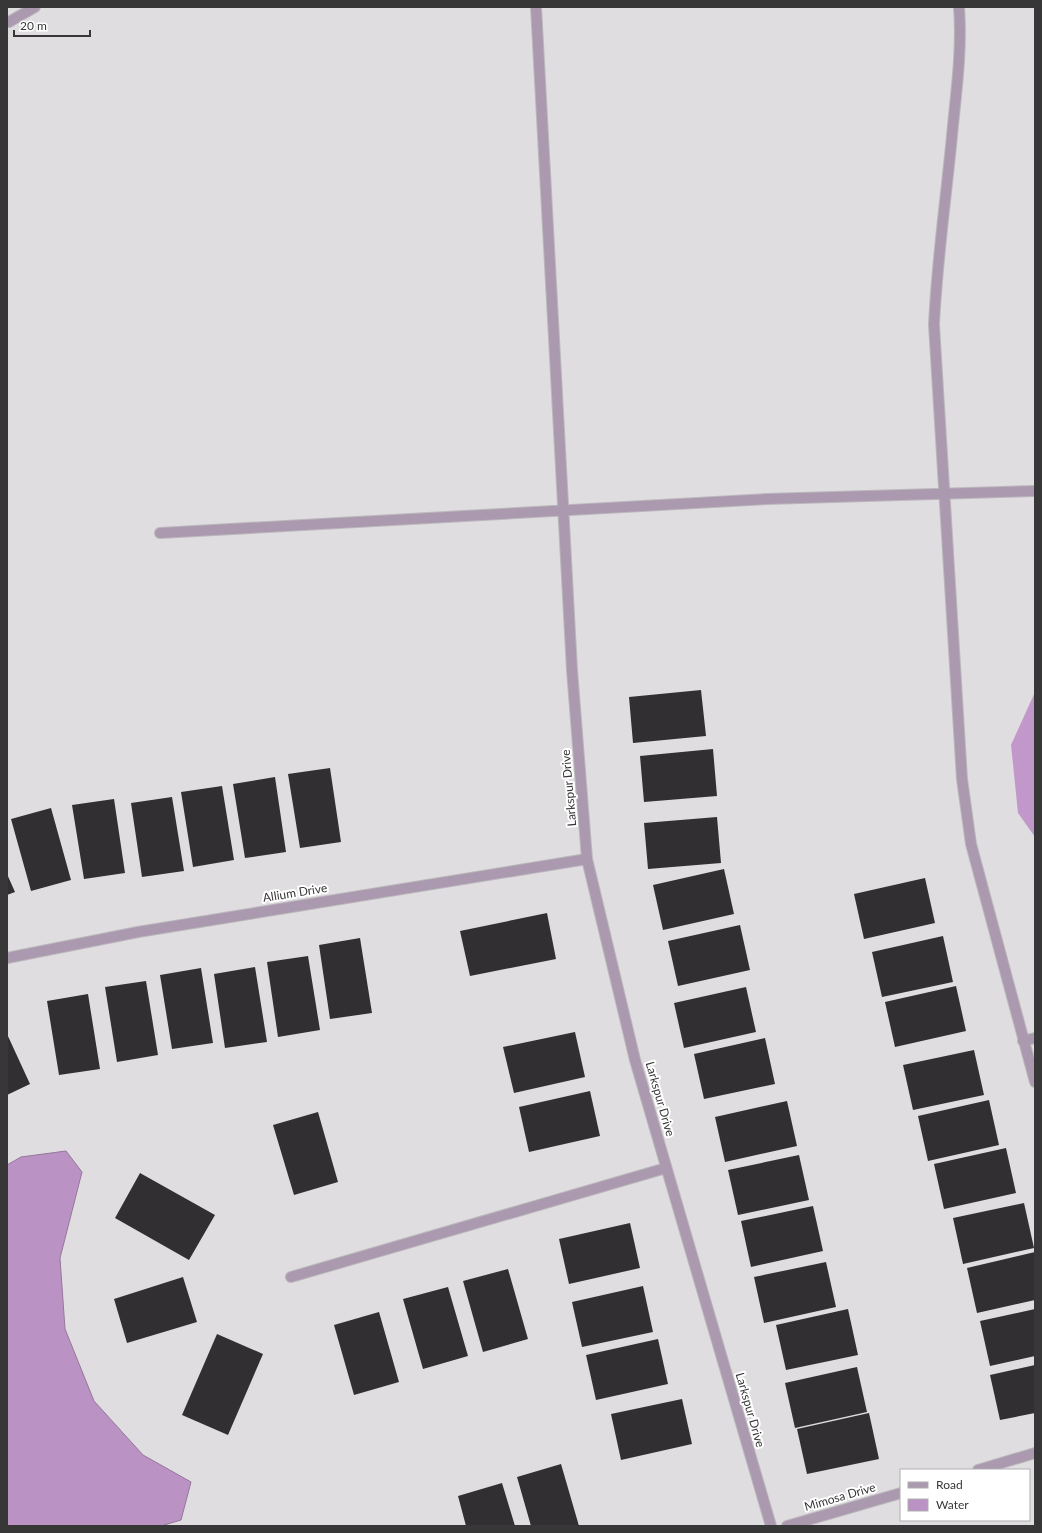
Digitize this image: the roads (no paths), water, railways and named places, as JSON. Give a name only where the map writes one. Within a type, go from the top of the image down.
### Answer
[{"type":"street","points":[[9,22],[35,7]]},
{"type":"street","name":"Larkspur Drive","points":[[536,7],[572,670],[588,859],[635,1060],[771,1526]]},
{"type":"street","points":[[959,7],[961,38],[946,195],[937,268],[934,325],[962,779],[971,844],[1035,1082]]},
{"type":"street","points":[[160,533],[767,499],[1035,491]]},
{"type":"street","name":"Allium Drive","points":[[7,958],[138,932],[588,859]]},
{"type":"street","points":[[1023,1041],[1035,1038]]},
{"type":"street","points":[[291,1277],[666,1168]]},
{"type":"street","points":[[981,1469],[1035,1453]]},
{"type":"street","name":"Mimosa Drive","points":[[787,1526],[900,1493]]},
{"type":"water","points":[[66,1151],[82,1172],[60,1258],[65,1329],[94,1401],[143,1455],[191,1482],[181,1520],[161,1526],[7,1526],[7,1165],[21,1157]]}]
